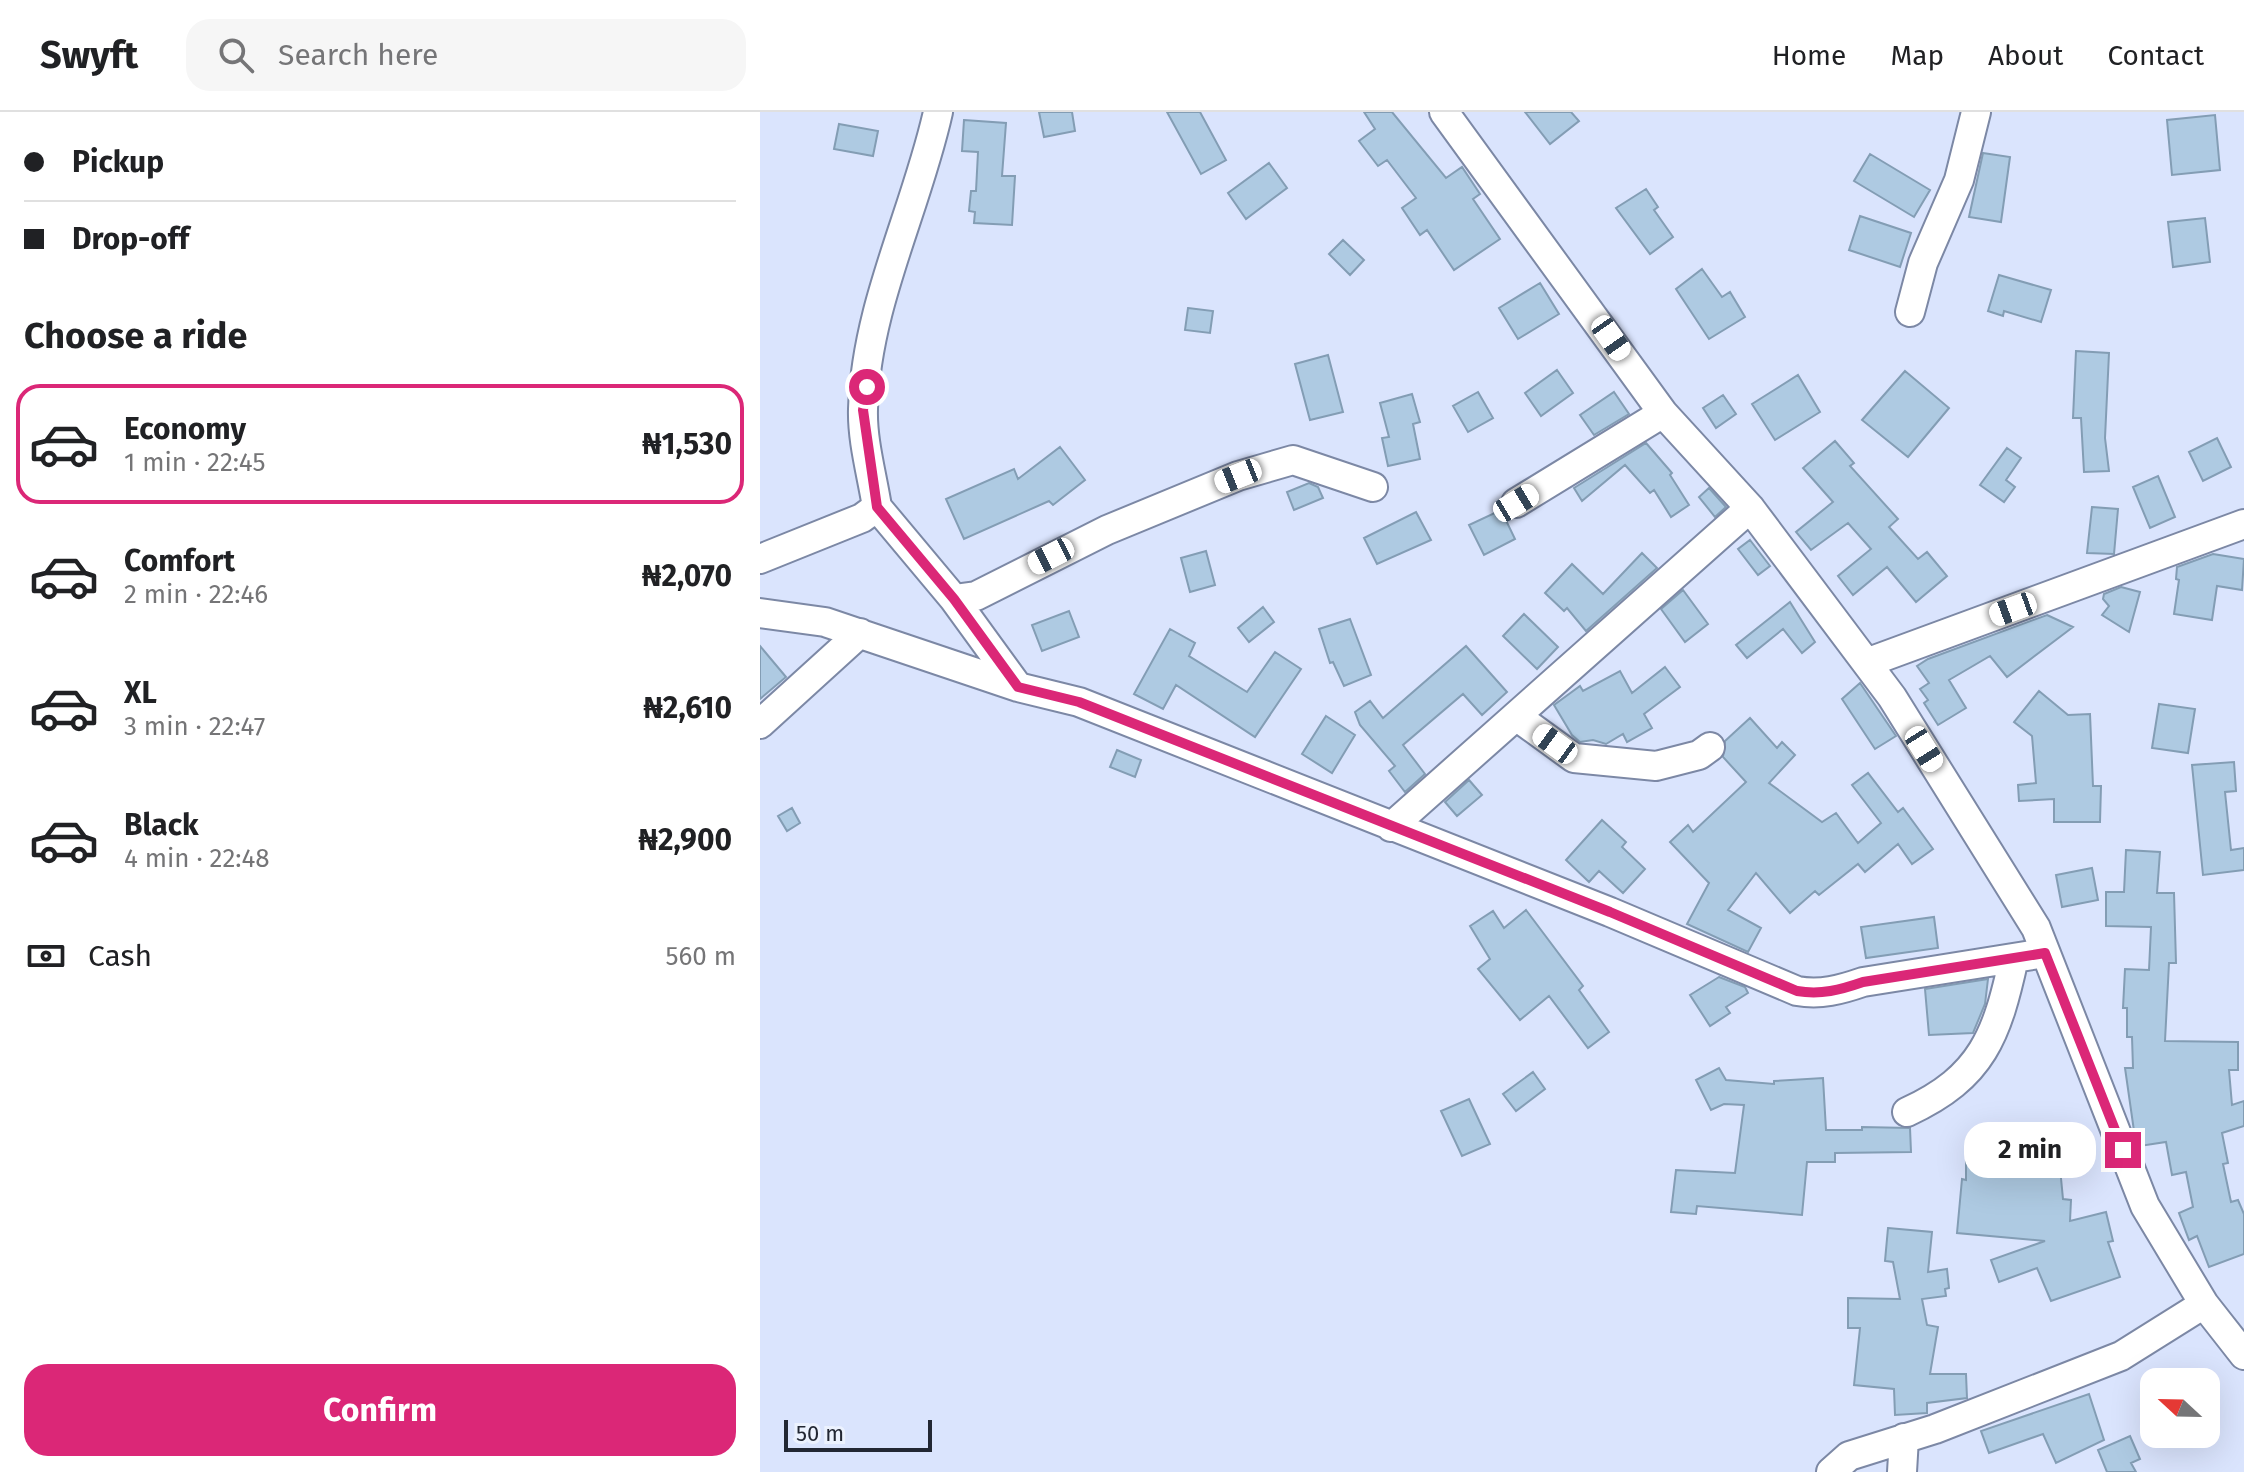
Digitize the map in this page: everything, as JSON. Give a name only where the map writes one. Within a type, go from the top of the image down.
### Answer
[{"type":"street","points":[[938,112],[930,148],[885,280],[863,410],[877,507],[954,599],[1018,687]]},
{"type":"street","points":[[1444,112],[1663,413],[1750,508],[1869,662],[2036,928],[2145,1206],[2204,1304],[2244,1355]]},
{"type":"street","points":[[1910,312],[1923,263],[1959,180],[1976,112]]},
{"type":"street","points":[[1516,503],[1663,413]]},
{"type":"street","points":[[954,599],[976,596],[1107,530],[1238,476],[1293,460],[1373,487]]},
{"type":"street","points":[[760,559],[862,518],[877,507]]},
{"type":"street","points":[[1391,827],[1750,508]]},
{"type":"street","points":[[1869,662],[2244,524]]},
{"type":"street","points":[[760,613],[825,622],[1018,687],[1079,702],[1610,912],[1797,991],[1815,994],[1837,991],[1863,982],[2045,953]]},
{"type":"street","points":[[760,724],[860,633]]},
{"type":"street","points":[[1516,716],[1574,758],[1656,766],[1699,755],[1710,747]]},
{"type":"street","points":[[1907,1112],[1944,1095],[1961,1080],[1988,1044],[2001,1017],[2014,958]]},
{"type":"street","points":[[1831,1472],[1849,1456],[1935,1429],[2121,1356],[2204,1304]]},
{"type":"street","points":[[1902,1472],[1904,1438]]},
{"type":"building","points":[[1039,112],[1072,112],[1075,131],[1044,137]]},
{"type":"building","points":[[1167,112],[1200,112],[1226,160],[1201,174]]},
{"type":"building","points":[[1364,112],[1392,112],[1446,178],[1462,167],[1480,194],[1473,199],[1500,239],[1454,270],[1427,230],[1420,235],[1402,208],[1416,198],[1387,160],[1378,166],[1359,141],[1375,129]]},
{"type":"building","points":[[1525,112],[1571,112],[1579,121],[1550,144]]},
{"type":"building","points":[[2215,115],[2220,170],[2172,175],[2167,120]]},
{"type":"building","points":[[964,120],[1006,123],[1002,176],[1015,176],[1012,225],[974,223],[975,212],[969,211],[971,191],[976,191],[978,152],[962,151]]},
{"type":"building","points":[[839,124],[878,131],[873,156],[834,149]]},
{"type":"building","points":[[1983,153],[2010,157],[2001,222],[1969,217]]},
{"type":"building","points":[[1870,154],[1930,190],[1914,217],[1854,181]]},
{"type":"building","points":[[1269,163],[1287,188],[1246,219],[1228,193]]},
{"type":"building","points":[[1646,189],[1658,207],[1654,210],[1673,237],[1650,254],[1616,208]]},
{"type":"building","points":[[1860,216],[1911,233],[1900,267],[1849,250]]},
{"type":"building","points":[[2205,218],[2210,262],[2173,267],[2168,222]]},
{"type":"building","points":[[1343,240],[1364,260],[1350,275],[1329,254]]},
{"type":"building","points":[[1702,269],[1722,297],[1730,292],[1745,317],[1709,339],[1676,289]]},
{"type":"building","points":[[1999,275],[2051,290],[2041,322],[2004,311],[2003,316],[1988,311]]},
{"type":"building","points":[[1540,283],[1559,314],[1518,339],[1499,308]]},
{"type":"building","points":[[1188,308],[1213,311],[1210,333],[1185,330]]},
{"type":"building","points":[[2076,351],[2109,353],[2105,438],[2109,471],[2084,472],[2081,418],[2073,418]]},
{"type":"building","points":[[1328,355],[1343,412],[1310,420],[1295,364]]},
{"type":"building","points":[[1557,370],[1573,393],[1541,416],[1525,393]]},
{"type":"building","points":[[1905,371],[1949,408],[1908,457],[1862,420]]},
{"type":"building","points":[[1798,375],[1820,412],[1775,440],[1752,404]]},
{"type":"building","points":[[1478,392],[1493,418],[1468,432],[1453,406]]},
{"type":"building","points":[[1614,392],[1629,414],[1594,435],[1580,415]]},
{"type":"building","points":[[1412,394],[1420,422],[1413,424],[1420,459],[1388,466],[1382,438],[1389,437],[1380,403]]},
{"type":"building","points":[[1723,395],[1736,414],[1716,428],[1703,408]]},
{"type":"building","points":[[2217,438],[2231,467],[2203,481],[2189,452]]},
{"type":"building","points":[[1835,441],[1854,463],[1850,466],[1898,519],[1889,527],[1918,559],[1927,552],[1947,576],[1916,602],[1887,567],[1853,595],[1838,576],[1871,549],[1848,523],[1811,550],[1796,532],[1833,502],[1803,468]]},
{"type":"building","points":[[1646,443],[1672,473],[1670,475],[1689,505],[1671,517],[1654,490],[1650,493],[1625,465],[1582,501],[1574,488]]},
{"type":"building","points":[[1060,447],[1085,480],[1053,505],[1049,501],[964,539],[946,499],[1014,469],[1018,479]]},
{"type":"building","points":[[2007,448],[2021,458],[2006,480],[2015,487],[2004,502],[1980,485]]},
{"type":"building","points":[[2158,476],[2175,517],[2150,528],[2133,487]]},
{"type":"building","points":[[1309,483],[1318,487],[1323,498],[1294,510],[1287,492]]},
{"type":"building","points":[[1709,488],[1726,507],[1715,517],[1699,497]]},
{"type":"building","points":[[2092,507],[2118,509],[2114,554],[2087,553]]},
{"type":"building","points":[[1501,510],[1515,539],[1484,555],[1469,525]]},
{"type":"building","points":[[1416,512],[1431,540],[1377,564],[1364,538]]},
{"type":"building","points":[[1750,540],[1770,566],[1758,575],[1738,549]]},
{"type":"building","points":[[1206,551],[1215,585],[1190,592],[1181,558]]},
{"type":"building","points":[[1642,553],[1657,568],[1586,631],[1567,608],[1564,611],[1545,593],[1572,564],[1603,594]]},
{"type":"building","points":[[2213,554],[2244,559],[2242,590],[2217,586],[2212,620],[2174,614],[2179,580],[2176,579],[2177,567]]},
{"type":"building","points":[[2121,587],[2140,592],[2129,632],[2102,615],[2109,606],[2103,599],[2104,594]]},
{"type":"building","points":[[1683,590],[1708,624],[1685,642],[1661,609]]},
{"type":"building","points":[[1790,602],[1815,642],[1802,653],[1783,629],[1747,658],[1736,645]]},
{"type":"building","points":[[1263,607],[1274,622],[1249,642],[1238,628]]},
{"type":"building","points":[[1069,611],[1079,637],[1042,651],[1032,625]]},
{"type":"building","points":[[1524,614],[1558,647],[1537,669],[1503,636]]},
{"type":"building","points":[[2047,615],[2073,627],[2007,677],[1990,656],[1949,680],[1966,708],[1938,725],[1924,703],[1928,700],[1920,689],[1929,683],[1917,666],[1928,659]]},
{"type":"building","points":[[1350,619],[1371,675],[1344,686],[1333,662],[1330,663],[1319,629]]},
{"type":"building","points":[[1170,629],[1195,643],[1189,656],[1247,692],[1275,652],[1301,669],[1255,737],[1176,685],[1163,709],[1134,694]]},
{"type":"building","points":[[760,646],[786,677],[760,699]]},
{"type":"building","points":[[1466,646],[1507,692],[1482,715],[1463,694],[1403,745],[1425,774],[1405,792],[1389,771],[1395,766],[1360,725],[1355,712],[1370,701],[1383,718]]},
{"type":"building","points":[[1665,667],[1680,687],[1644,714],[1652,728],[1627,742],[1623,734],[1606,744],[1593,740],[1580,742],[1572,735],[1554,705],[1580,686],[1583,691],[1620,671],[1632,693]]},
{"type":"building","points":[[1860,683],[1896,736],[1875,749],[1842,699]]},
{"type":"building","points":[[2039,691],[2068,715],[2090,714],[2093,786],[2101,786],[2100,822],[2054,822],[2054,799],[2019,801],[2018,785],[2036,783],[2032,736],[2014,722]]},
{"type":"building","points":[[2159,704],[2195,709],[2188,753],[2152,748]]},
{"type":"building","points":[[1326,716],[1355,735],[1332,773],[1302,754]]},
{"type":"building","points":[[1750,718],[1777,748],[1782,742],[1795,755],[1769,783],[1822,822],[1836,813],[1858,843],[1881,823],[1852,785],[1868,773],[1898,812],[1903,808],[1933,849],[1912,864],[1898,844],[1865,872],[1858,864],[1819,895],[1815,891],[1790,913],[1756,873],[1728,910],[1761,928],[1748,952],[1687,924],[1709,883],[1670,842],[1688,825],[1693,832],[1746,782],[1723,757],[1725,741]]},
{"type":"building","points":[[1117,750],[1141,760],[1135,777],[1110,767]]},
{"type":"building","points":[[2234,762],[2236,791],[2225,792],[2231,850],[2244,848],[2244,870],[2203,875],[2192,765]]},
{"type":"building","points":[[1469,780],[1482,795],[1457,816],[1445,802]]},
{"type":"building","points":[[792,808],[800,823],[787,831],[778,816]]},
{"type":"building","points":[[1602,820],[1626,842],[1622,847],[1645,869],[1623,893],[1599,871],[1589,882],[1566,860]]},
{"type":"building","points":[[2126,850],[2160,852],[2157,893],[2174,893],[2176,963],[2169,963],[2165,1041],[2238,1042],[2238,1070],[2229,1070],[2232,1105],[2244,1101],[2244,1126],[2222,1133],[2228,1163],[2223,1164],[2231,1202],[2238,1200],[2244,1214],[2244,1254],[2209,1267],[2197,1236],[2189,1240],[2179,1213],[2193,1207],[2186,1172],[2172,1175],[2166,1142],[2140,1146],[2134,1131],[2125,1068],[2133,1068],[2132,1037],[2127,1037],[2127,1008],[2123,1008],[2125,969],[2149,970],[2151,927],[2106,926],[2106,892],[2124,892]]},
{"type":"building","points":[[2092,868],[2098,900],[2062,907],[2056,875]]},
{"type":"building","points":[[1526,910],[1583,986],[1579,990],[1609,1032],[1588,1048],[1549,996],[1520,1020],[1478,969],[1490,959],[1470,926],[1493,911],[1504,928]]},
{"type":"building","points":[[1934,917],[1938,948],[1866,958],[1861,927]]},
{"type":"building","points":[[1719,977],[1745,987],[1748,993],[1726,1007],[1730,1013],[1710,1026],[1690,995]]},
{"type":"building","points":[[1988,979],[1985,1004],[1973,1033],[1929,1035],[1925,989]]},
{"type":"building","points":[[1719,1068],[1726,1080],[1774,1084],[1774,1081],[1823,1078],[1826,1130],[1910,1128],[1911,1152],[1835,1153],[1835,1162],[1807,1162],[1802,1215],[1697,1206],[1696,1214],[1671,1212],[1676,1170],[1735,1173],[1744,1105],[1724,1104],[1711,1110],[1696,1080]]},
{"type":"building","points":[[1533,1072],[1545,1089],[1516,1111],[1503,1094]]},
{"type":"building","points":[[1469,1099],[1490,1144],[1462,1156],[1441,1111]]},
{"type":"building","points":[[1966,1141],[1985,1141],[1985,1155],[2058,1147],[2063,1199],[2071,1200],[2070,1221],[2106,1212],[2113,1241],[2108,1242],[2120,1277],[2051,1301],[2037,1268],[1999,1282],[1991,1260],[2045,1241],[1957,1233],[1962,1179],[1966,1180]]},
{"type":"building","points":[[1888,1228],[1932,1232],[1928,1272],[1947,1269],[1949,1288],[1945,1289],[1946,1296],[1922,1299],[1927,1325],[1938,1327],[1930,1374],[1966,1374],[1967,1398],[1927,1403],[1927,1413],[1895,1415],[1894,1389],[1854,1385],[1860,1328],[1848,1328],[1848,1298],[1900,1299],[1893,1262],[1885,1261]]},
{"type":"building","points":[[2089,1394],[2104,1440],[2056,1463],[2043,1434],[1989,1453],[1981,1431]]},
{"type":"building","points":[[2130,1436],[2140,1459],[2131,1463],[2136,1472],[2107,1472],[2098,1450]]},
{"type":"route","points":[[867,387],[863,410],[877,507],[954,599],[1018,687],[1079,702],[1610,912],[1797,991],[1815,994],[1837,991],[1863,982],[2045,953],[2123,1150]]}]
